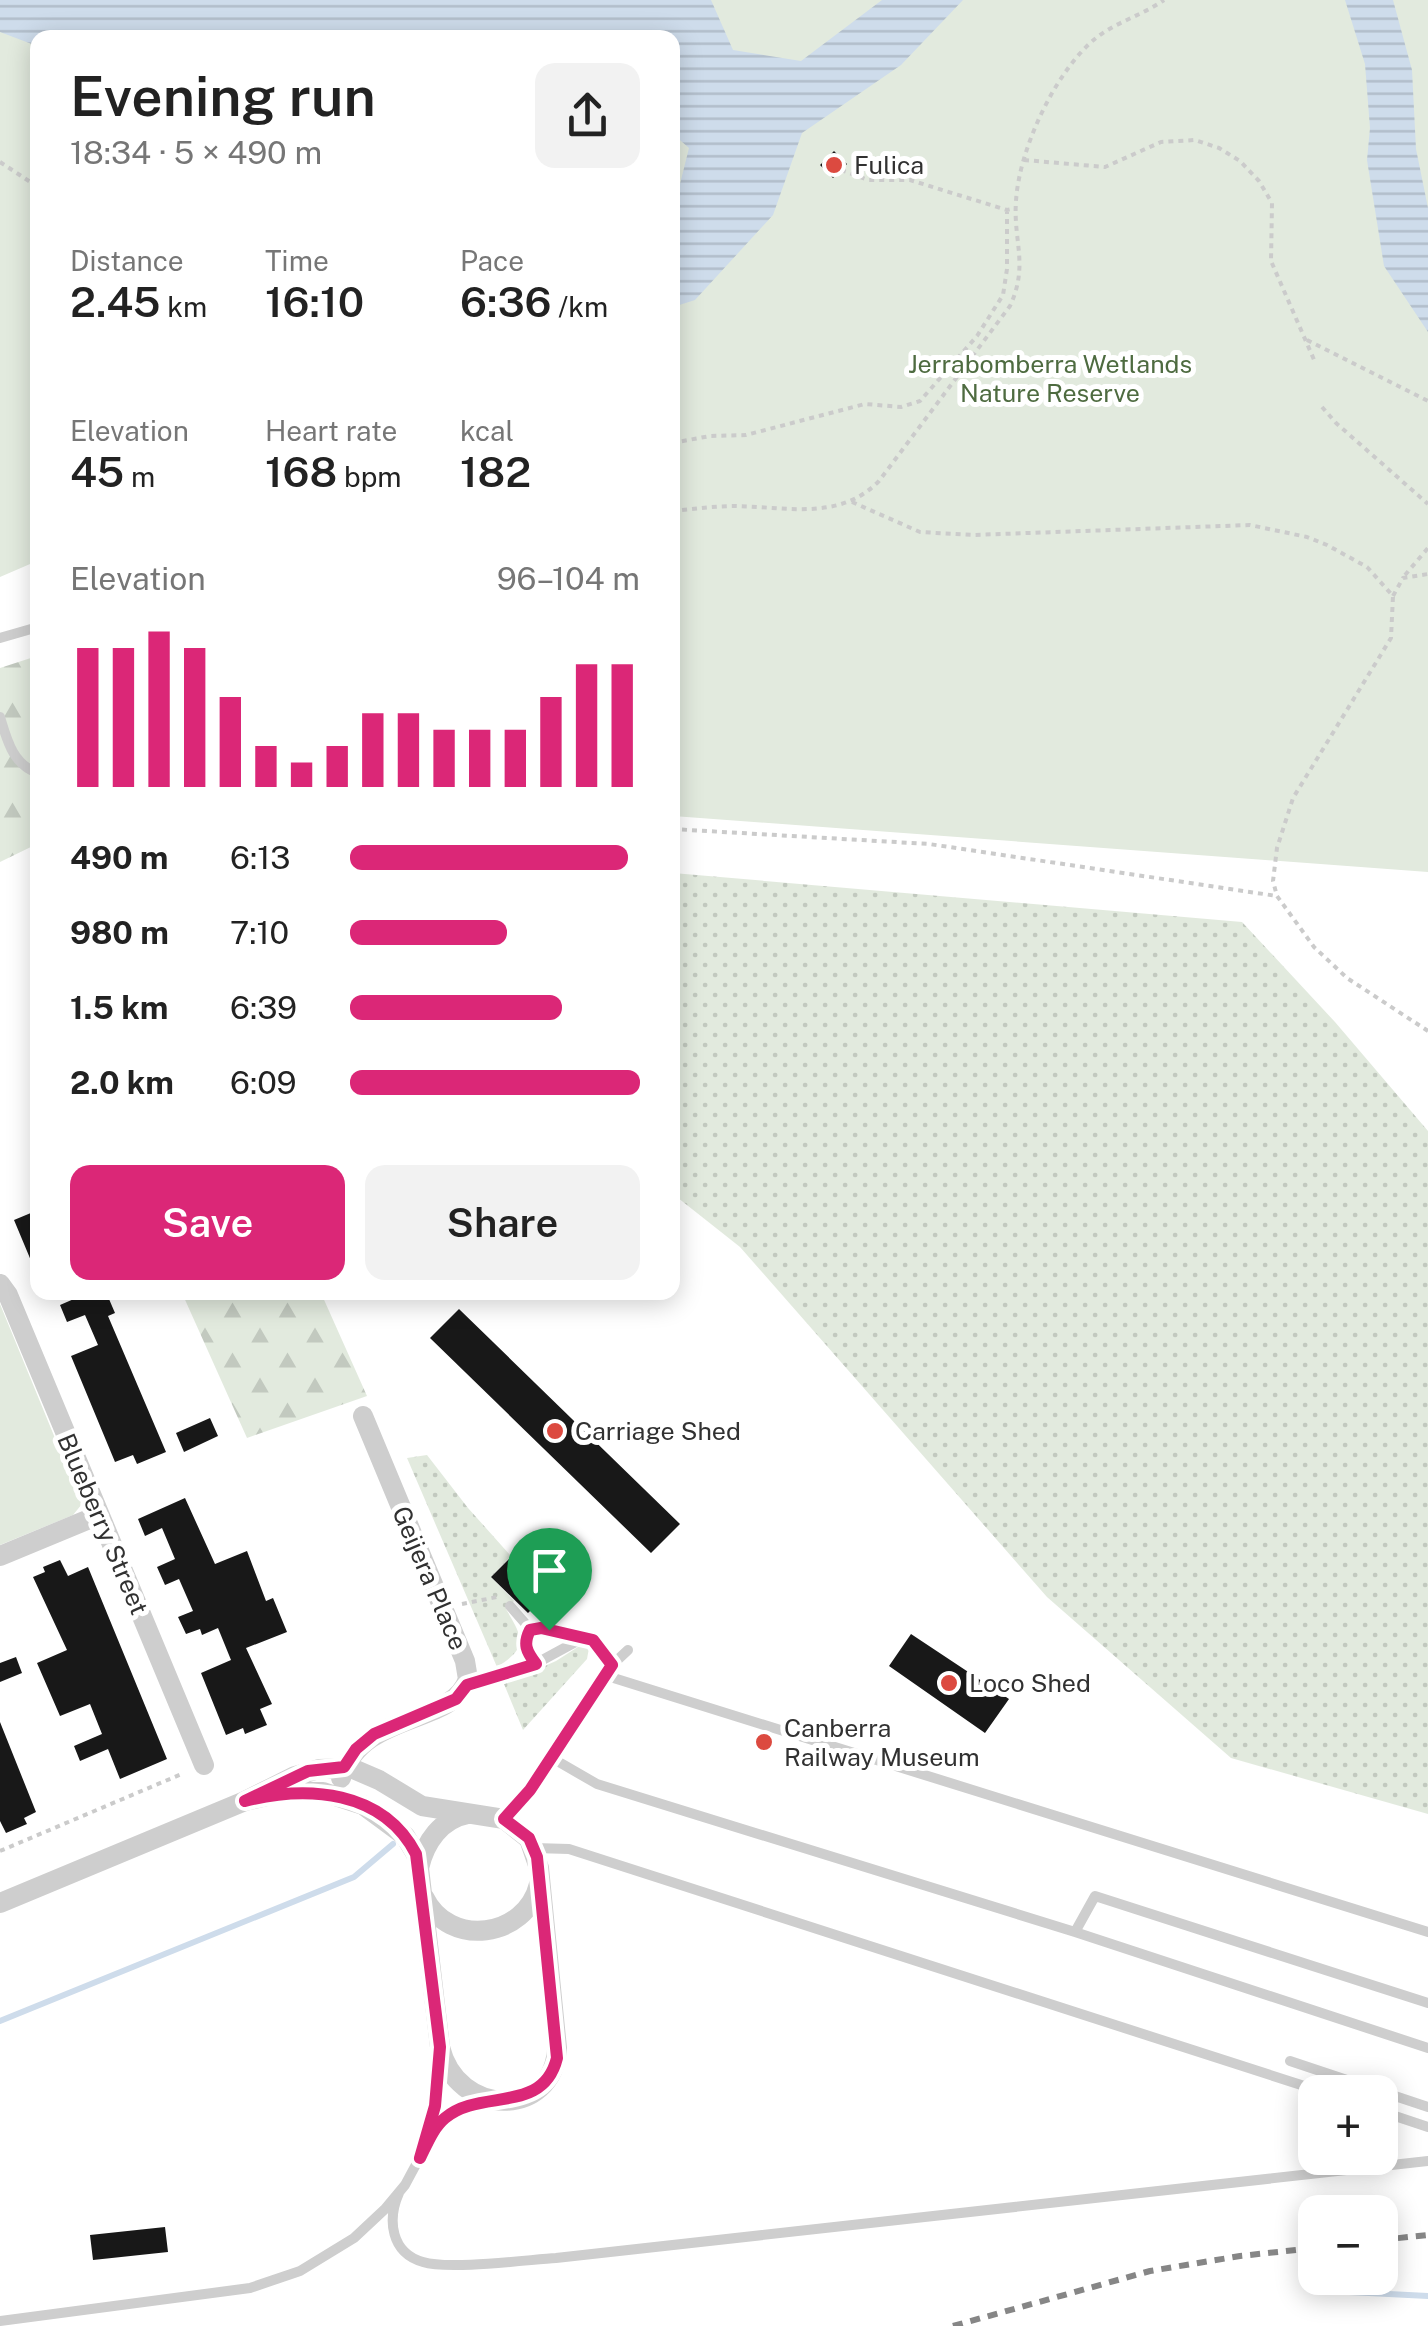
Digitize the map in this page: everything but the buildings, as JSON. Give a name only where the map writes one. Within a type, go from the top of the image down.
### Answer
[{"type":"street","name":"Blueberry Street","points":[[0,1284],[204,1765]]},
{"type":"street","name":"Geijera Place","points":[[336,1795],[344,1767],[356,1749],[374,1734],[456,1699],[467,1685],[468,1668],[363,1416]]},
{"type":"street","points":[[0,1556],[99,1515]]},
{"type":"street","points":[[0,1903],[308,1771],[344,1767],[368,1774],[422,1806],[504,1819],[521,1830],[534,1848],[557,2058],[547,2080],[503,2101],[466,2090],[449,2072],[440,2047],[419,1868],[412,1847],[399,1830],[371,1809],[336,1795],[284,1792],[245,1801]]},
{"type":"street","points":[[419,1868],[428,1844],[445,1823],[464,1814],[478,1813]]},
{"type":"street","points":[[422,1890],[427,1904],[446,1922],[465,1930],[492,1931],[511,1923],[525,1911],[536,1897],[540,1878]]},
{"type":"lane","points":[[0,638],[30,629]]},
{"type":"lane","points":[[0,717],[8,744],[24,768],[30,770]]},
{"type":"lane","points":[[510,1606],[530,1630]]},
{"type":"lane","points":[[530,1630],[541,1628],[593,1640],[612,1665]]},
{"type":"lane","points":[[530,1630],[526,1652],[536,1664]]},
{"type":"lane","points":[[467,1685],[536,1664],[581,1639]]},
{"type":"lane","points":[[504,1819],[530,1790],[604,1675],[628,1650]]},
{"type":"lane","points":[[604,1675],[1428,1932]]},
{"type":"lane","points":[[552,1758],[596,1784],[1076,1932],[1428,2048]]},
{"type":"lane","points":[[534,1848],[569,1850],[1298,2084]]},
{"type":"lane","points":[[1076,1932],[1095,1896],[1428,2002]]},
{"type":"lane","points":[[420,2158],[435,2106],[440,2047]]},
{"type":"lane","points":[[1290,2061],[1428,2107]]},
{"type":"lane","points":[[0,2321],[266,2284],[300,2271],[337,2250],[374,2220],[398,2193],[434,2130],[450,2114],[467,2106],[503,2101]]},
{"type":"lane","points":[[1398,2117],[1428,2126]]},
{"type":"lane","points":[[398,2193],[390,2222],[398,2242],[414,2258],[439,2264],[556,2258],[1428,2161]]},
{"type":"path","points":[[680,510],[731,506],[824,510],[852,502],[879,481],[1010,306],[1020,283],[1022,264],[1016,208],[1024,160],[1065,72],[1088,44],[1164,0]]},
{"type":"path","points":[[1024,160],[1105,167],[1161,142],[1195,140],[1240,161],[1272,202],[1272,260],[1315,362]]},
{"type":"path","points":[[0,162],[30,182]]},
{"type":"path","points":[[841,170],[868,180],[910,180],[1007,210],[1016,208]]},
{"type":"path","points":[[680,441],[746,435],[865,404],[901,407],[920,401],[977,336],[1003,295],[1007,210]]},
{"type":"path","points":[[1305,339],[1428,401]]},
{"type":"path","points":[[1322,406],[1428,504]]},
{"type":"path","points":[[852,502],[920,532],[938,534],[1250,526],[1327,545],[1366,566],[1392,596]]},
{"type":"path","points":[[1428,548],[1392,596],[1391,638],[1293,798],[1277,848],[1273,880],[1278,896],[1314,947],[1347,978],[1428,1031]]},
{"type":"path","points":[[1403,578],[1428,574]]},
{"type":"path","points":[[680,829],[928,844],[1278,896]]},
{"type":"path","points":[[443,1610],[507,1594]]},
{"type":"path","points":[[0,1851],[204,1765]]},
{"type":"green space","name":"Jerrabomberra Wetlands Nature Reserve","points":[[0,0],[1428,0],[1428,872],[680,817],[680,30],[30,30],[30,564],[0,577]]},
{"type":"green space","points":[[30,658],[30,847],[0,862],[0,668]]},
{"type":"green space","points":[[680,874],[1242,922],[1428,1131],[1428,1814],[1231,1758],[1047,1597],[740,1247],[680,1200]]},
{"type":"green space","points":[[185,1300],[324,1300],[367,1396],[247,1438]]},
{"type":"green space","points":[[0,1304],[82,1504],[73,1515],[0,1545]]},
{"type":"green space","points":[[427,1455],[511,1556],[491,1577],[514,1601],[506,1609],[520,1641],[514,1654],[497,1667],[407,1458]]},
{"type":"green space","points":[[581,1645],[589,1648],[587,1659],[523,1730],[504,1684]]},
{"type":"water","points":[[0,0],[711,0],[733,50],[801,61],[882,0],[963,0],[901,65],[802,133],[773,215],[695,300],[680,305],[680,184],[689,148],[680,140],[680,30],[30,30],[30,43],[0,32]]},
{"type":"water","points":[[1345,0],[1393,0],[1412,70],[1416,149],[1428,208],[1428,332],[1384,266],[1367,160],[1370,128],[1365,64]]},
{"type":"waterway","points":[[0,2021],[354,1877],[393,1844]]},
{"type":"waterway","points":[[1398,2294],[1428,2296]]},
{"type":"railway","points":[[1398,2238],[1428,2235]]},
{"type":"railway","points":[[953,2326],[1150,2271],[1298,2250]]},
{"type":"place","name":"Fulica","points":[[834,165]]},
{"type":"place","name":"Carriage Shed","points":[[555,1431]]},
{"type":"place","name":"Loco Shed","points":[[949,1683]]},
{"type":"place","name":"Canberra Railway Museum","points":[[764,1742]]},
{"type":"route","points":[[530,1630],[549,1630],[593,1640],[612,1665],[530,1790],[504,1819],[529,1838],[540,1868],[557,2058],[547,2080],[527,2094],[462,2107],[450,2114],[434,2130],[420,2158],[435,2106],[440,2047],[416,1854],[402,1832],[382,1817],[336,1795],[284,1792],[245,1801],[308,1771],[344,1767],[356,1749],[374,1734],[456,1699],[467,1685],[536,1664],[526,1652],[530,1630]]}]
